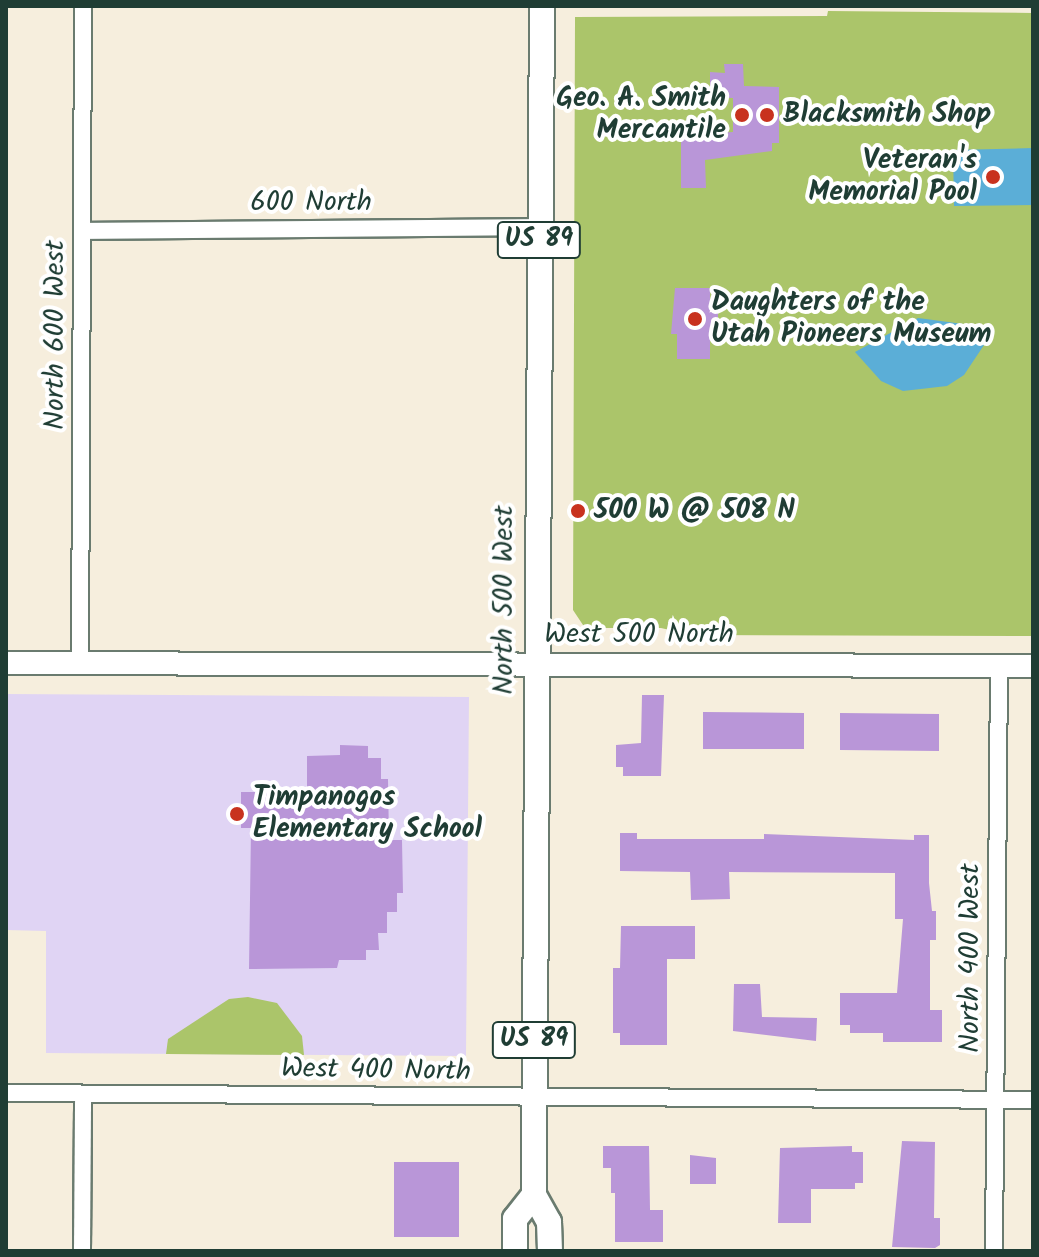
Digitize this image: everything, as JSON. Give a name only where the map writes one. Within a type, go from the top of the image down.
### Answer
[{"type":"main road","name":"North 500 West","points":[[542,6],[534,665],[534,1195],[549,1222],[550,1251]]},
{"type":"main road","name":"North 500 West","points":[[515,1251],[515,1219],[534,1195]]},
{"type":"street","name":"North 600 West","points":[[80,664],[83,6]]},
{"type":"street","name":"600 North","points":[[83,231],[539,227]]},
{"type":"street","name":"West 500 North","points":[[6,663],[1033,666]]},
{"type":"street","name":"North 400 West","points":[[994,1251],[999,666]]},
{"type":"street","name":"West 400 North","points":[[6,1093],[534,1099],[1033,1100]]},
{"type":"street","points":[[82,1251],[83,1094]]},
{"type":"shaded area","name":"Timpanogos Elementary School","points":[[6,694],[469,697],[466,1056],[46,1053],[46,931],[6,930]]},
{"type":"green space","points":[[828,11],[1033,13],[1033,636],[691,635],[661,628],[585,628],[573,610],[575,17],[827,16]]},
{"type":"green space","points":[[248,997],[277,1003],[302,1036],[304,1055],[166,1054],[168,1039],[229,999]]},
{"type":"water","name":"Veteran's Memorial Pool","points":[[1033,148],[1033,205],[954,206],[953,150]]},
{"type":"water","points":[[918,318],[986,327],[984,345],[964,375],[947,386],[903,391],[881,381],[855,352]]},
{"type":"building","points":[[724,64],[743,64],[744,86],[779,87],[779,143],[772,143],[772,151],[705,160],[706,188],[681,188],[681,135],[733,132],[733,98],[710,97],[710,72],[725,73]]},
{"type":"building","name":"Daughters of the Utah Pioneers Museum","points":[[675,288],[710,288],[710,312],[718,312],[718,341],[710,341],[710,359],[677,359],[677,334],[671,334]]},
{"type":"building","points":[[642,695],[664,695],[661,776],[623,776],[623,767],[616,767],[616,745],[641,743]]},
{"type":"building","points":[[703,712],[804,713],[804,749],[703,749]]},
{"type":"building","points":[[840,713],[939,714],[939,751],[840,750]]},
{"type":"building","points":[[340,745],[368,746],[368,758],[381,758],[381,779],[388,779],[389,840],[402,840],[403,893],[397,893],[397,912],[387,912],[387,933],[378,933],[379,950],[366,950],[366,960],[339,960],[337,968],[249,969],[251,828],[241,828],[241,792],[307,792],[307,756],[340,755]]},
{"type":"building","points":[[620,833],[637,833],[637,839],[764,839],[764,834],[914,840],[914,835],[929,835],[929,883],[932,911],[936,911],[936,940],[930,940],[930,1010],[942,1010],[942,1042],[883,1042],[883,1033],[850,1033],[850,1025],[840,1025],[840,993],[897,993],[903,919],[895,919],[895,873],[729,872],[730,899],[691,900],[690,872],[620,871]]},
{"type":"building","points":[[621,926],[695,926],[695,959],[667,959],[667,1045],[620,1045],[620,1033],[613,1033],[613,968],[620,968]]},
{"type":"building","points":[[734,984],[760,984],[762,1017],[817,1018],[816,1041],[733,1031]]},
{"type":"building","points":[[902,1141],[935,1142],[934,1218],[940,1218],[940,1245],[935,1248],[892,1247]]},
{"type":"building","points":[[603,1146],[649,1146],[650,1210],[663,1210],[663,1242],[615,1242],[615,1193],[611,1193],[611,1168],[603,1168]]},
{"type":"building","points":[[852,1146],[852,1152],[863,1152],[863,1183],[855,1183],[855,1189],[811,1189],[811,1223],[778,1223],[780,1148]]},
{"type":"building","points":[[690,1155],[716,1158],[716,1184],[690,1184]]},
{"type":"building","points":[[394,1162],[459,1162],[459,1237],[394,1237]]},
{"type":"place","name":"Geo. A. Smith Mercantile","points":[[742,115]]},
{"type":"place","name":"Blacksmith Shop","points":[[767,115]]},
{"type":"place","name":"Veteran's Memorial Pool","points":[[993,177]]},
{"type":"place","name":"Daughters of the Utah Pioneers Museum","points":[[695,319]]},
{"type":"place","name":"500 W @ 508 N","points":[[578,511]]},
{"type":"place","name":"Timpanogos Elementary School","points":[[237,814]]}]
